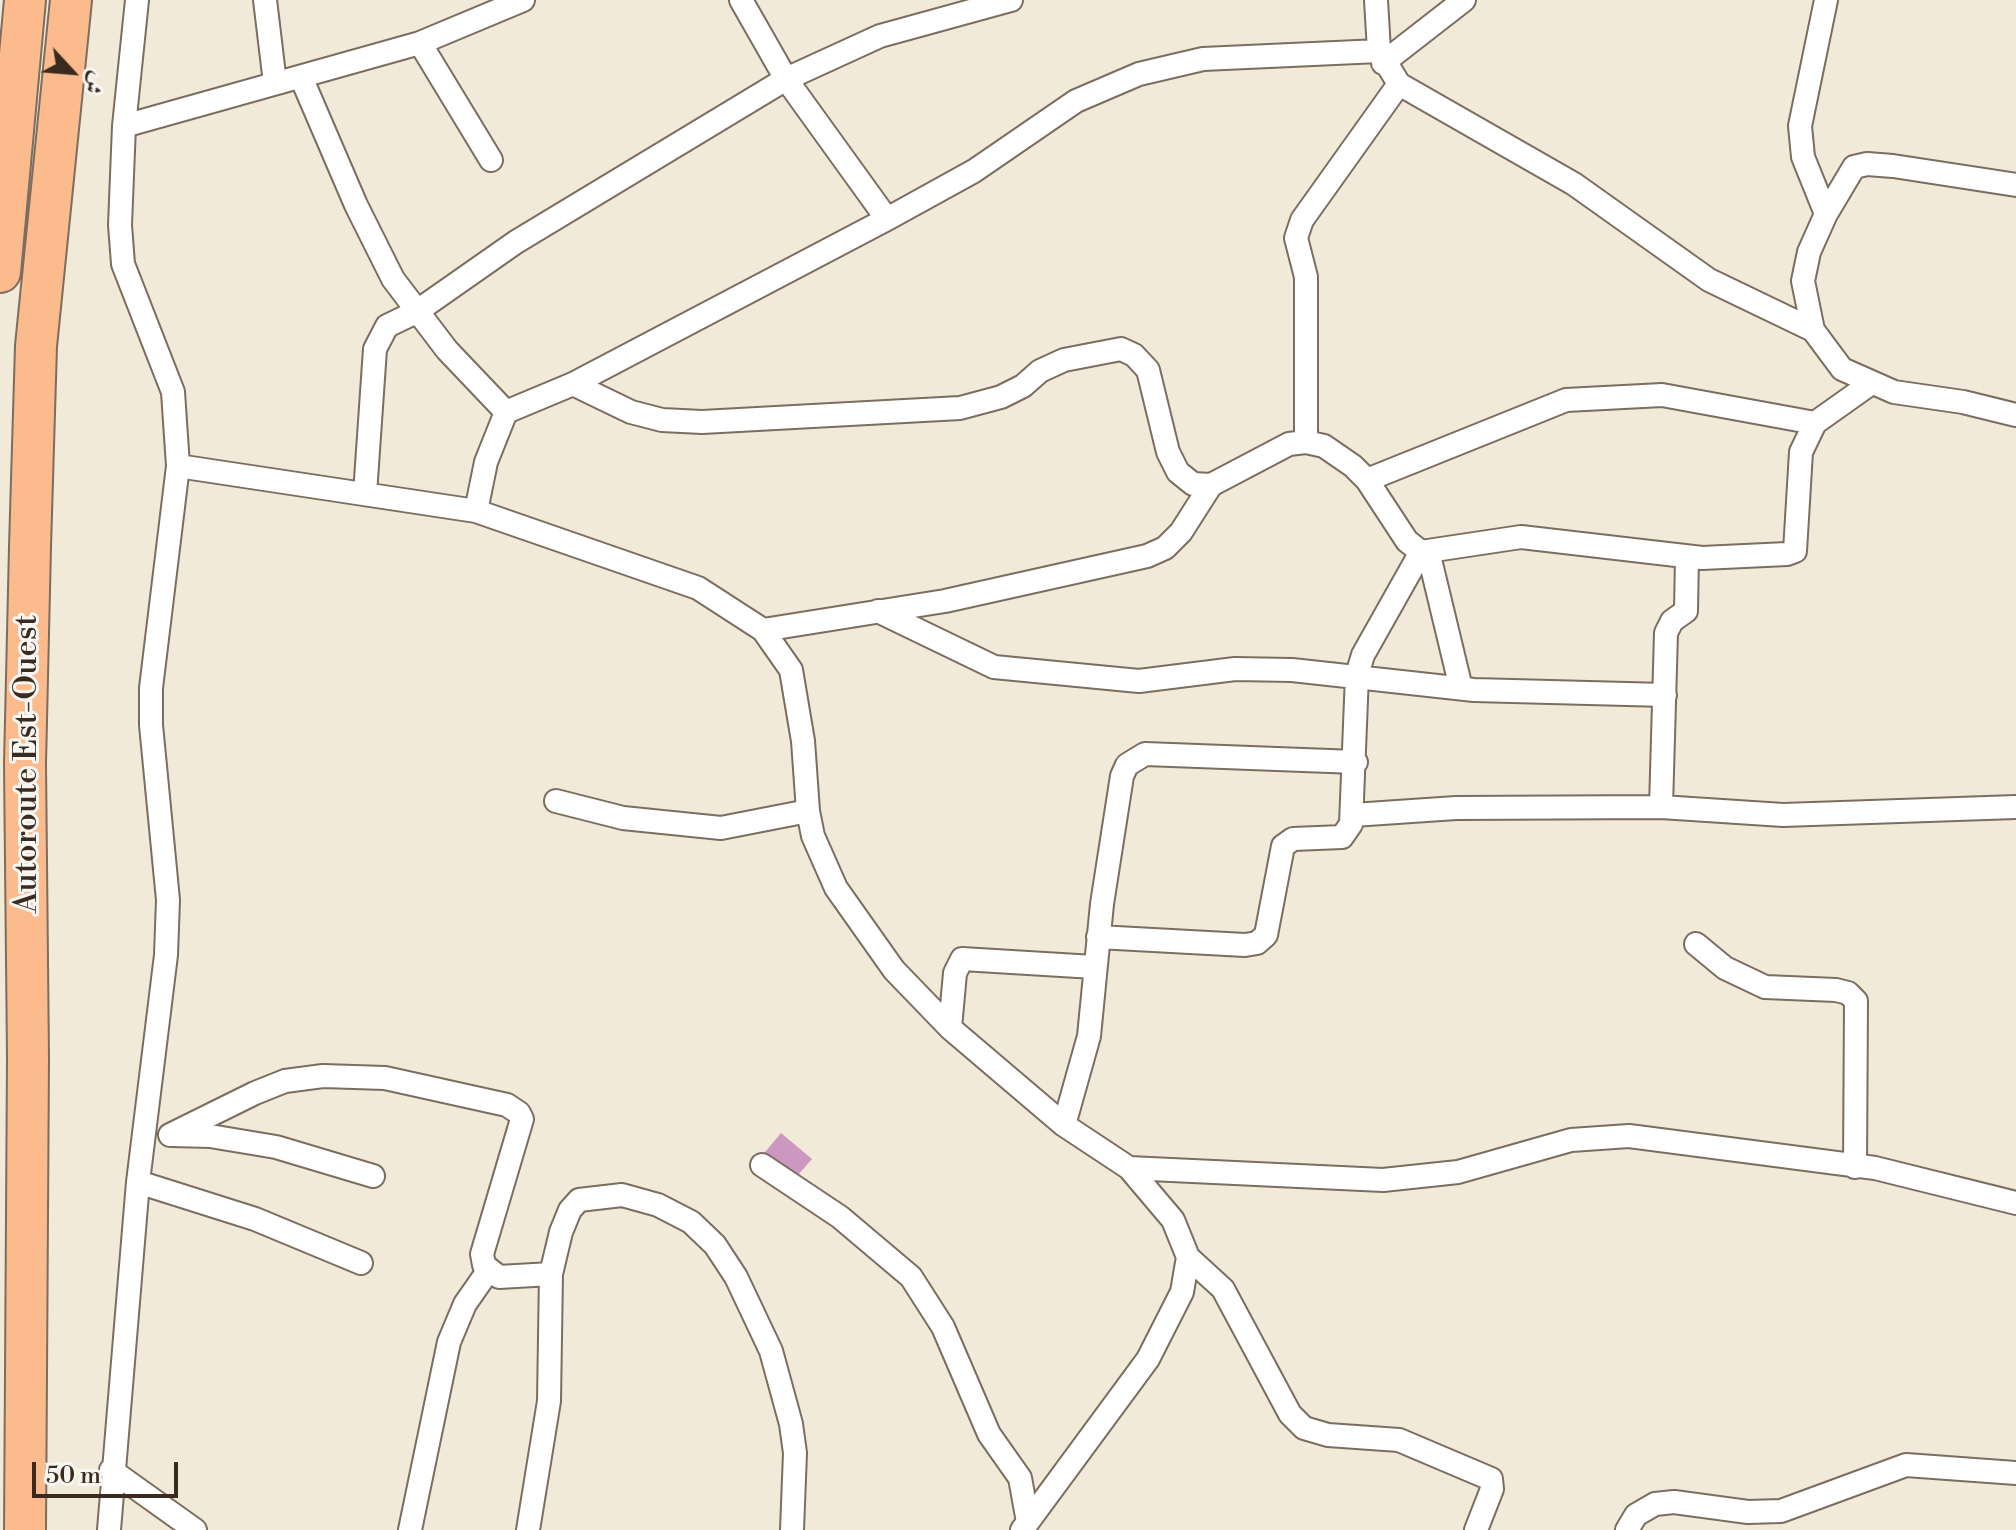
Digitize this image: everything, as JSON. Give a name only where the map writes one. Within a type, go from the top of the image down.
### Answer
[{"type":"highway","points":[[0,272],[25,0]]},
{"type":"highway","name":"Autoroute Est-Ouest","points":[[25,1530],[28,1058],[25,764],[36,346],[71,0]]},
{"type":"street","points":[[109,1530],[111,1470],[138,1182],[166,955],[168,900],[151,725],[151,688],[178,466],[173,392],[123,264],[120,225],[124,126],[137,0]]},
{"type":"street","points":[[265,0],[275,83]]},
{"type":"street","points":[[124,126],[420,43],[523,0]]},
{"type":"street","points":[[741,0],[786,79],[887,219]]},
{"type":"street","points":[[365,494],[375,349],[387,326],[416,312],[516,242],[786,79],[880,36],[1011,0]]},
{"type":"street","points":[[1376,0],[1381,57],[1399,84],[1574,184],[1709,280],[1813,330]]},
{"type":"street","points":[[476,511],[486,462],[506,412],[573,384],[887,219],[974,171],[1076,101],[1139,74],[1203,59],[1381,57],[1464,0]]},
{"type":"street","points":[[1826,0],[1800,126],[1803,157],[1826,214]]},
{"type":"street","points":[[420,43],[491,160]]},
{"type":"street","points":[[301,77],[356,205],[393,279],[416,312],[506,412]]},
{"type":"street","points":[[1306,442],[1306,277],[1296,247],[1298,230],[1399,84]]},
{"type":"street","points":[[2016,185],[1867,164],[1854,167],[1826,214],[1809,252],[1803,281],[1813,330],[1842,369],[1894,392],[1963,402],[2016,415]]},
{"type":"street","points":[[573,384],[631,412],[662,420],[702,422],[960,408],[1001,397],[1023,386],[1040,371],[1064,360],[1121,349],[1134,355],[1148,370],[1168,452],[1178,472],[1193,484],[1211,485]]},
{"type":"street","points":[[763,630],[945,601],[1147,556],[1165,548],[1181,532],[1211,485],[1289,444],[1306,442],[1324,446],[1367,480],[1407,541],[1425,552],[1521,537],[1687,557],[1787,554],[1795,551],[1801,452],[1815,423],[1870,384]]},
{"type":"street","points":[[1367,480],[1566,400],[1662,395],[1815,423]]},
{"type":"street","points":[[178,466],[476,511],[698,588],[763,630],[791,670],[801,717],[808,811],[813,836],[836,888],[894,970],[950,1028],[1064,1125],[1129,1168],[1173,1220],[1188,1257],[1223,1289],[1290,1414],[1304,1428],[1328,1435],[1399,1440],[1491,1479],[1492,1489],[1476,1530]]},
{"type":"street","points":[[1098,937],[1257,943],[1266,935],[1283,846],[1293,839],[1342,837],[1348,833],[1353,815],[1357,675],[1363,655],[1425,552]]},
{"type":"street","points":[[1425,552],[1461,688]]},
{"type":"street","points":[[1661,807],[1666,633],[1672,621],[1686,611],[1687,557]]},
{"type":"street","points":[[878,611],[994,667],[1139,681],[1235,669],[1357,675],[1461,688],[1665,695]]},
{"type":"street","points":[[1064,1125],[1089,1036],[1094,967],[1122,776],[1136,758],[1145,754],[1356,762]]},
{"type":"street","points":[[556,801],[636,820],[721,828],[808,811]]},
{"type":"street","points":[[1353,815],[1456,808],[1661,807],[1783,815],[2016,807]]},
{"type":"street","points":[[1696,944],[1725,968],[1765,987],[1836,990],[1848,993],[1856,1001],[1855,1167]]},
{"type":"street","points":[[950,1028],[955,973],[962,959],[1094,967]]},
{"type":"street","points":[[170,1135],[285,1081],[323,1076],[385,1078],[507,1105],[522,1119],[482,1254],[488,1271],[499,1277],[551,1274]]},
{"type":"street","points":[[144,1136],[210,1136],[264,1144],[373,1176]]},
{"type":"street","points":[[1129,1168],[1383,1180],[1458,1172],[1571,1140],[1629,1136],[1906,1174],[2016,1203]]},
{"type":"street","points":[[762,1165],[840,1217],[911,1277],[943,1327],[989,1434],[1020,1478],[1025,1526]]},
{"type":"street","points":[[138,1182],[255,1219],[361,1263]]},
{"type":"street","points":[[528,1530],[549,1401],[551,1274],[561,1232],[570,1210],[579,1200],[622,1195],[676,1212],[702,1231],[736,1277],[781,1380],[795,1453],[792,1530]]},
{"type":"street","points":[[1025,1526],[1148,1359],[1182,1292],[1188,1257]]},
{"type":"street","points":[[410,1530],[449,1342],[465,1304],[488,1271]]},
{"type":"street","points":[[1627,1530],[1636,1515],[1655,1504],[1674,1502],[1748,1512],[1781,1511],[1906,1465],[2016,1473]]},
{"type":"street","points":[[111,1470],[195,1530]]},
{"type":"building","points":[[781,1133],[812,1159],[791,1183],[761,1157]]}]
